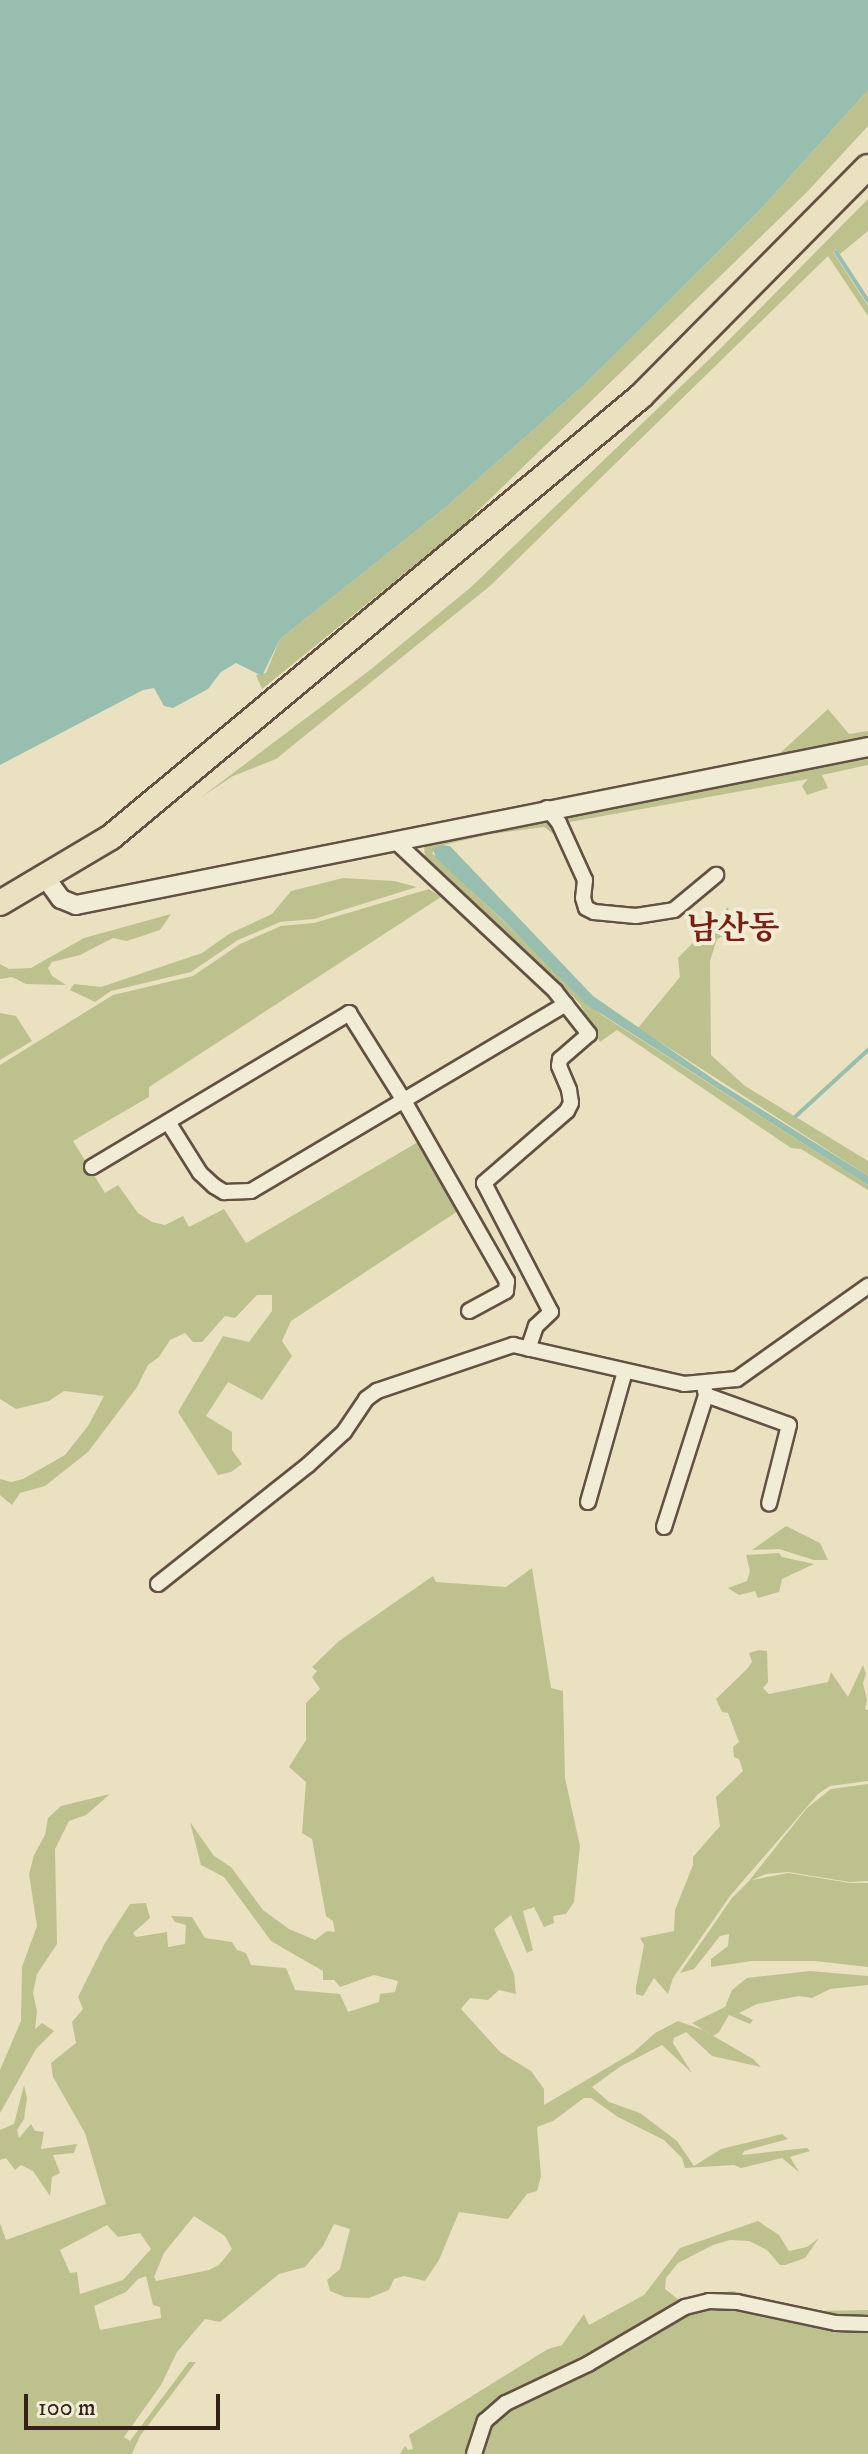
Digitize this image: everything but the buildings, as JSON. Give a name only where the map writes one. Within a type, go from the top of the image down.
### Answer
[{"type":"highway","points":[[0,903],[111,837],[641,396],[868,167]]},
{"type":"main road","points":[[45,877],[61,899],[76,905],[396,842],[547,808],[868,747]]},
{"type":"street","points":[[547,808],[559,823],[585,880],[583,898],[586,908],[594,912],[636,916],[674,910],[716,875]]},
{"type":"street","points":[[396,842],[566,1004],[589,1034],[560,1059],[559,1066],[571,1103],[558,1122],[484,1183],[551,1312],[536,1326],[528,1349]]},
{"type":"street","points":[[168,1122],[200,1173],[214,1186],[240,1193],[251,1191],[566,1004]]},
{"type":"street","points":[[92,1167],[349,1013],[403,1099],[507,1281],[506,1291],[469,1311]]},
{"type":"street","points":[[705,1390],[749,1374],[868,1286]]},
{"type":"street","points":[[158,1584],[308,1465],[344,1432],[366,1399],[377,1391],[513,1345],[705,1390],[789,1425],[769,1504]]},
{"type":"street","points":[[588,1502],[625,1371]]},
{"type":"street","points":[[664,1527],[705,1390]]},
{"type":"street","points":[[474,2454],[485,2421],[506,2403],[588,2364],[673,2312],[697,2303],[737,2302],[836,2323],[868,2324]]},
{"type":"green space","points":[[868,90],[868,126],[807,192],[458,530],[262,689],[256,675],[266,673],[280,639],[446,507],[584,385],[760,210]]},
{"type":"green space","points":[[868,199],[868,231],[840,254],[836,249],[833,252],[868,306],[868,316],[828,256],[490,586],[276,759],[233,776],[200,798],[370,670],[470,588],[721,348]]},
{"type":"green space","points":[[828,709],[849,734],[868,731],[868,741],[778,755]]},
{"type":"green space","points":[[868,755],[868,765],[822,775],[828,788],[807,795],[802,786],[808,779],[564,823],[562,817]]},
{"type":"green space","points":[[543,817],[559,834],[555,835],[544,827],[491,834],[443,845],[432,853],[602,1015],[868,1185],[868,1190],[801,1149],[791,1148],[617,1030],[600,1042],[580,1004],[556,979],[425,860],[424,843]]},
{"type":"green space","points":[[343,878],[394,881],[417,887],[314,919],[280,922],[238,940],[191,972],[111,991],[95,1002],[70,990],[74,984],[101,987],[202,953],[229,934],[272,914],[291,891]]},
{"type":"green space","points":[[429,889],[441,897],[149,1087],[149,1097],[73,1141],[105,1193],[118,1185],[138,1213],[152,1222],[165,1225],[183,1216],[189,1227],[224,1209],[246,1243],[418,1142],[405,1121],[411,1116],[461,1209],[291,1321],[282,1341],[292,1356],[262,1400],[228,1382],[206,1416],[232,1432],[232,1450],[242,1464],[231,1472],[218,1475],[178,1412],[223,1336],[249,1342],[272,1311],[272,1295],[257,1295],[235,1318],[225,1316],[202,1342],[193,1342],[185,1333],[170,1340],[159,1357],[148,1365],[137,1387],[88,1452],[45,1486],[20,1493],[12,1505],[0,1495],[0,1479],[11,1482],[23,1479],[65,1455],[88,1426],[104,1396],[64,1391],[49,1401],[16,1409],[0,1399],[0,1065],[113,995],[193,976],[240,944],[281,926],[314,923]]},
{"type":"green space","points":[[728,907],[733,931],[717,939],[710,961],[711,1055],[745,1086],[868,1161],[868,1176],[638,1028],[680,977],[678,958]]},
{"type":"green space","points":[[171,914],[160,930],[127,941],[113,938],[80,955],[52,962],[48,968],[52,976],[66,985],[26,984],[12,977],[0,979],[0,964],[9,969],[31,968],[84,938]]},
{"type":"green space","points":[[0,1013],[16,1016],[32,1041],[0,1060]]},
{"type":"green space","points":[[786,1526],[820,1543],[828,1560],[814,1560],[779,1549],[752,1550]]},
{"type":"green space","points":[[779,1553],[782,1557],[814,1564],[782,1579],[779,1592],[758,1598],[755,1591],[739,1595],[728,1588],[747,1581],[750,1571],[746,1555]]},
{"type":"green space","points":[[532,1568],[551,1688],[563,1691],[565,1778],[580,1846],[574,1902],[566,1914],[553,1916],[554,1923],[544,1927],[534,1907],[523,1911],[533,1950],[527,1953],[511,1915],[494,1929],[514,1974],[516,1994],[499,1990],[488,2000],[470,1998],[461,2009],[500,2052],[531,2071],[544,2089],[544,2105],[634,2052],[655,2033],[678,2021],[703,2030],[753,2059],[761,2067],[712,2056],[686,2032],[674,2038],[673,2043],[692,2073],[662,2045],[621,2066],[592,2087],[609,2102],[640,2113],[677,2141],[694,2166],[721,2149],[782,2134],[788,2139],[744,2151],[742,2155],[807,2148],[810,2151],[790,2157],[799,2172],[782,2158],[741,2168],[734,2165],[685,2168],[682,2158],[664,2140],[618,2117],[591,2098],[584,2098],[553,2121],[537,2127],[541,2176],[537,2191],[527,2194],[508,2219],[459,2212],[439,2260],[425,2281],[404,2276],[394,2279],[389,2290],[369,2298],[345,2297],[330,2291],[327,2280],[340,2269],[350,2229],[334,2224],[323,2246],[305,2267],[279,2274],[220,2322],[205,2319],[177,2352],[161,2385],[124,2437],[130,2441],[189,2362],[196,2362],[140,2436],[132,2454],[0,2454],[0,2223],[6,2240],[106,2204],[85,2133],[53,2077],[51,2063],[76,2043],[72,2022],[83,2009],[78,1997],[105,1943],[130,1904],[146,1903],[150,1918],[133,1933],[136,1937],[167,1932],[168,1947],[185,1944],[186,1925],[175,1922],[171,1916],[192,1917],[205,1938],[232,1942],[237,1950],[246,1953],[251,1965],[286,1968],[295,1990],[340,1994],[348,2012],[379,2002],[380,1994],[395,1992],[398,1981],[374,1975],[340,1987],[334,1980],[323,1980],[323,1971],[271,1941],[224,1877],[201,1865],[190,1822],[214,1856],[231,1867],[263,1910],[289,1929],[315,1940],[327,1931],[335,1932],[333,1921],[326,1916],[312,1839],[302,1833],[306,1782],[289,1767],[306,1740],[306,1703],[320,1689],[312,1677],[317,1671],[312,1667],[339,1641],[433,1576],[436,1582],[506,1587]],"holes":[[[194,2216],[225,2236],[232,2249],[219,2265],[209,2270],[156,2281],[154,2277],[164,2253]],[[107,2225],[118,2237],[140,2233],[151,2249],[123,2280],[80,2294],[77,2272],[70,2273],[60,2250]],[[146,2276],[153,2305],[160,2307],[161,2318],[100,2330],[94,2306],[126,2292],[138,2279]]]},
{"type":"green space","points":[[767,1651],[768,1682],[763,1688],[769,1694],[828,1682],[831,1672],[848,1697],[863,1665],[866,1674],[863,1683],[867,1700],[865,1709],[868,1710],[868,1781],[830,1786],[818,1794],[730,1896],[673,1978],[668,1994],[654,1978],[643,1996],[636,1994],[644,1945],[640,1938],[674,1931],[675,1910],[693,1865],[693,1857],[720,1826],[716,1797],[743,1771],[739,1759],[734,1757],[733,1747],[739,1742],[728,1713],[722,1712],[716,1699],[747,1669],[752,1662],[749,1653]]},
{"type":"green space","points":[[868,1784],[868,1881],[850,1882],[788,1872],[766,1874],[752,1880],[788,1873],[850,1883],[868,1883],[868,1967],[815,1961],[752,1961],[711,1967],[711,1959],[728,1946],[729,1934],[720,1936],[694,1969],[680,1973],[732,1898],[807,1808],[831,1789]]},
{"type":"green space","points":[[110,1794],[86,1815],[69,1821],[55,1849],[57,1944],[37,1974],[33,1993],[37,2011],[35,2029],[42,2023],[54,2031],[36,2049],[0,2113],[0,2070],[21,2021],[22,1967],[37,1926],[29,1874],[34,1855],[45,1835],[48,1818],[61,1806]]},
{"type":"green space","points":[[810,1971],[868,1976],[868,1985],[830,1989],[812,1998],[799,1996],[757,2004],[739,2013],[753,2020],[750,2024],[729,2015],[713,2036],[692,2023],[725,2007],[732,1990],[747,1978]]},
{"type":"green space","points":[[24,2085],[27,2098],[24,2119],[17,2130],[19,2138],[31,2124],[35,2131],[44,2132],[41,2149],[77,2144],[74,2153],[53,2155],[60,2173],[52,2177],[50,2196],[33,2171],[21,2165],[15,2170],[6,2158],[0,2160],[0,2130],[14,2124]]},
{"type":"green space","points":[[758,2221],[779,2235],[789,2251],[807,2247],[819,2238],[805,2258],[785,2265],[780,2265],[767,2250],[749,2241],[730,2240],[713,2245],[678,2263],[666,2278],[665,2289],[679,2300],[733,2291],[817,2311],[868,2310],[868,2320],[847,2321],[717,2298],[644,2327],[496,2406],[472,2454],[400,2454],[405,2446],[408,2450],[413,2449],[409,2435],[548,2349],[562,2345],[584,2314],[589,2325],[644,2295],[680,2248]]},
{"type":"green space","points":[[698,2304],[868,2325],[868,2454],[476,2454],[486,2422]]},
{"type":"shaded area","points":[[0,0],[868,0],[868,90],[760,210],[584,385],[446,507],[280,639],[262,676],[236,663],[221,672],[208,689],[173,708],[164,706],[154,688],[143,690],[0,765]]},
{"type":"shaded area","points":[[450,846],[593,996],[719,1083],[868,1176],[868,1185],[586,1004],[436,858],[433,849]]},
{"type":"waterway","points":[[836,252],[868,301]]},
{"type":"waterway","points":[[796,1116],[868,1050]]},
{"type":"district","name":"남산동","points":[[733,929]]}]
